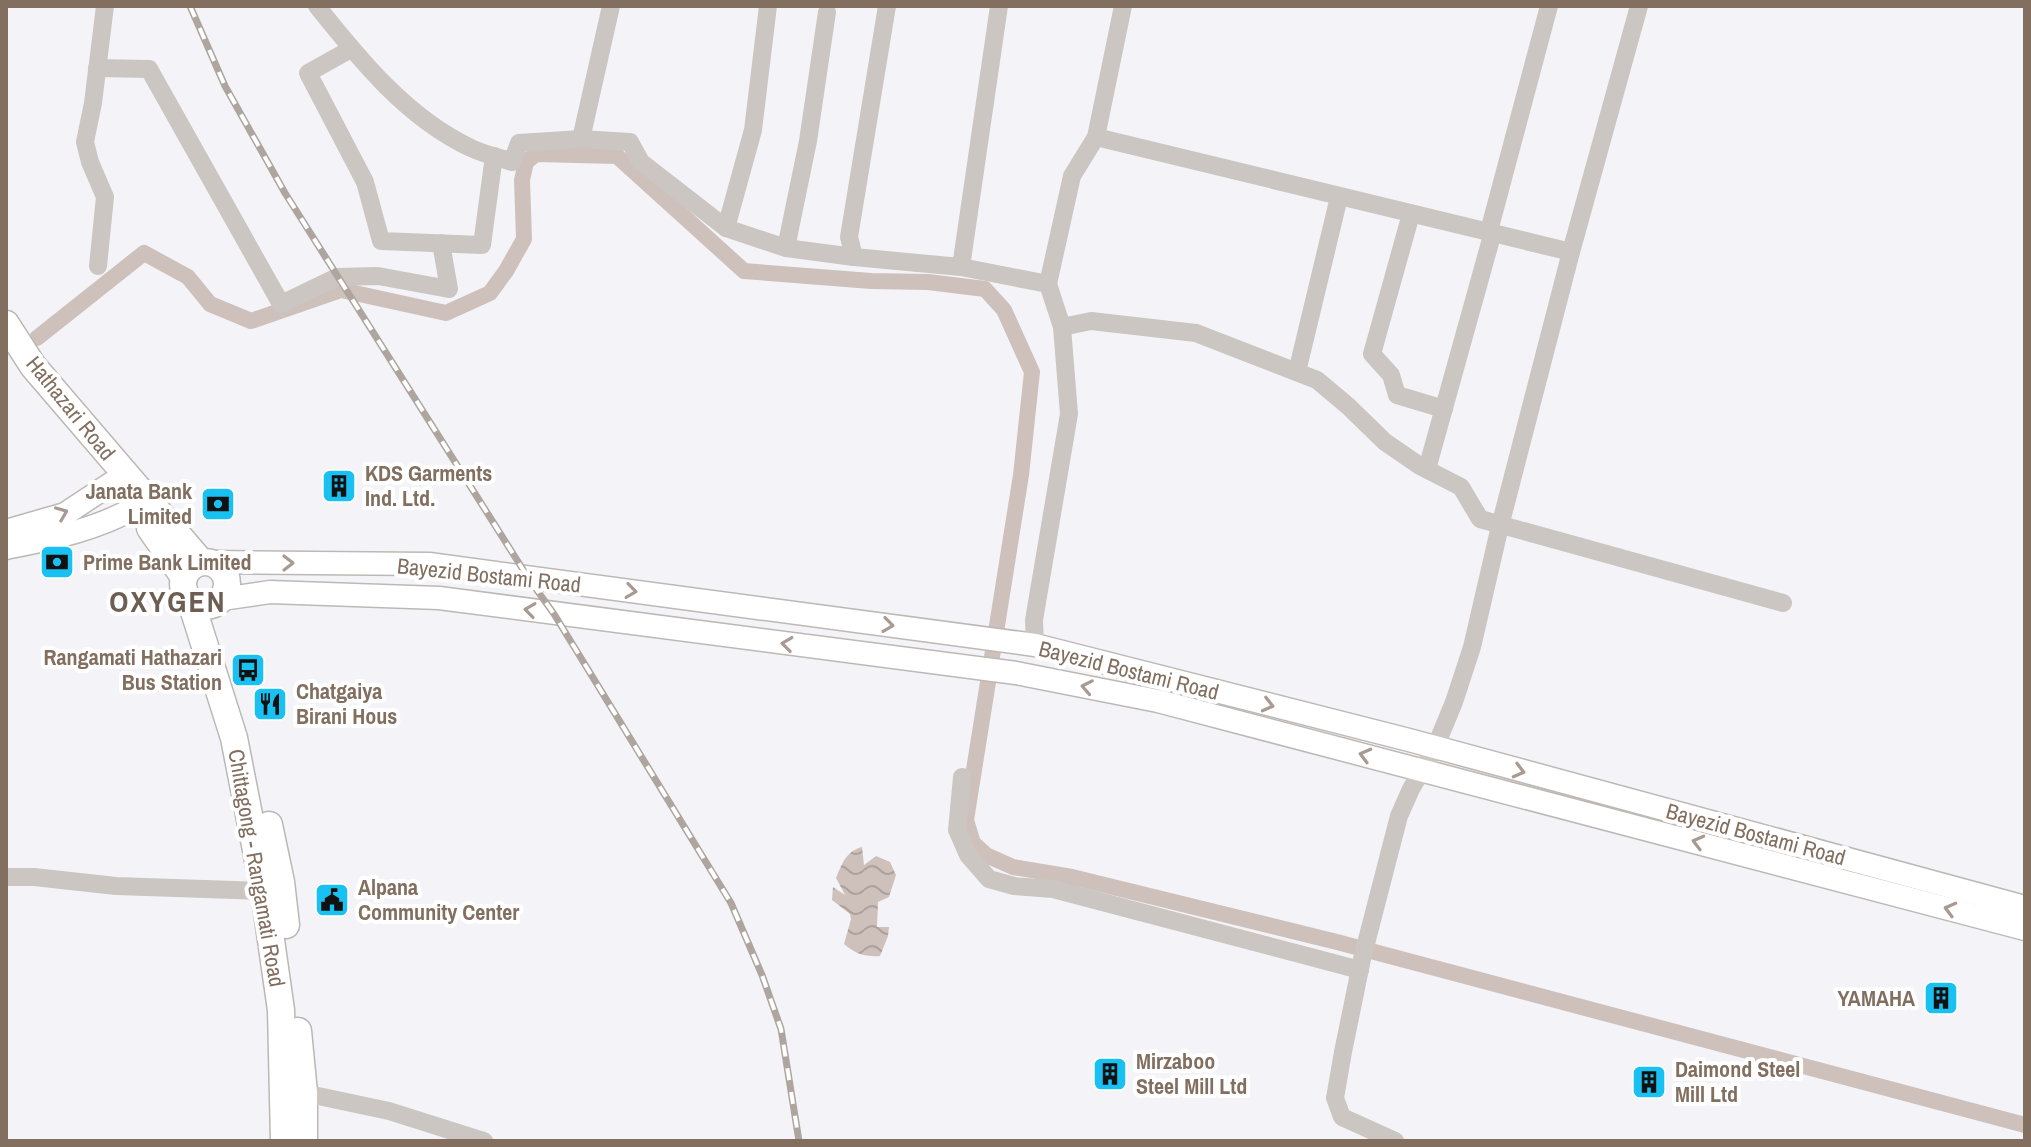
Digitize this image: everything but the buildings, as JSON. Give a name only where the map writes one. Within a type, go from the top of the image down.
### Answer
[{"type":"highway","name":"Hathazari Road","points":[[6,324],[33,366],[203,585]]},
{"type":"highway","name":"Hathazari Road","points":[[6,350],[78,445],[164,545],[203,585]]},
{"type":"highway","name":"Chittagong - Rangamati Road","points":[[203,585],[264,891],[281,1010],[284,1141]]},
{"type":"highway","name":"Chittagong - Rangamati Road","points":[[203,585],[244,715],[281,882],[304,1093],[304,1141]]},
{"type":"main road","points":[[6,531],[65,514],[112,483]]},
{"type":"main road","points":[[6,548],[71,533],[134,508]]},
{"type":"main road","name":"Bayezid Bostami Road","points":[[203,585],[429,564],[1029,644],[1435,748],[2025,907]]},
{"type":"main road","name":"Bayezid Bostami Road","points":[[203,585],[270,592],[439,598],[1016,673],[1158,701],[2025,929]]},
{"type":"street","points":[[98,266],[105,197],[85,142],[105,6]]},
{"type":"street","points":[[317,6],[351,49],[412,111],[470,148],[512,162],[519,143],[581,139],[630,142],[641,162],[726,228],[786,248],[961,267],[1048,284]]},
{"type":"street","points":[[581,139],[611,6]]},
{"type":"street","points":[[726,228],[753,130],[768,6]]},
{"type":"street","points":[[854,257],[849,237],[887,6]]},
{"type":"street","points":[[961,267],[999,6]]},
{"type":"street","points":[[1029,644],[1069,414],[1062,327],[1048,284],[1072,176],[1096,137],[1123,6]]},
{"type":"street","points":[[1427,469],[1549,6]]},
{"type":"street","points":[[1395,1141],[1342,1117],[1335,1098],[1363,957],[1399,816],[1435,748],[1472,647],[1571,252],[1639,6]]},
{"type":"street","points":[[786,248],[808,141],[827,12]]},
{"type":"street","points":[[351,49],[308,73],[365,182],[381,241],[482,245],[494,156]]},
{"type":"street","points":[[97,68],[149,69],[281,304],[337,277],[378,276],[449,289],[441,243]]},
{"type":"street","points":[[1096,137],[1571,252]]},
{"type":"street","points":[[1297,372],[1339,197]]},
{"type":"street","points":[[1411,214],[1372,354],[1391,375],[1397,395],[1444,409]]},
{"type":"street","points":[[1062,327],[1091,321],[1196,333],[1317,380],[1385,442],[1461,487],[1480,519],[1783,603]]},
{"type":"street","points":[[962,777],[957,830],[968,855],[989,879],[1014,886],[1053,889],[1363,957]]},
{"type":"street","points":[[6,877],[116,886],[264,891]]},
{"type":"street","points":[[304,1093],[389,1111],[484,1141]]},
{"type":"street","points":[[1356,1124],[1366,1141]]},
{"type":"water","points":[[862,847],[864,865],[876,856],[890,862],[896,875],[889,897],[878,902],[877,927],[889,927],[880,956],[861,954],[844,944],[850,914],[832,900],[833,887],[845,895],[836,878],[848,855]]},
{"type":"waterway","points":[[37,338],[144,253],[188,277],[210,304],[251,321],[341,290],[446,313],[490,293],[506,271],[524,239],[522,180],[526,162],[536,154],[617,156],[744,271],[871,281],[928,282],[985,289],[1004,310],[1032,372],[1021,475],[966,820],[973,843],[986,855],[1013,867],[1072,877],[1337,942],[2025,1125]]},
{"type":"railway","points":[[190,6],[225,86],[285,193],[554,614],[731,903],[781,1029],[799,1141]]},
{"type":"place","name":"KDS Garments Ind. Ltd.","points":[[339,486]]},
{"type":"place","name":"Janata Bank Limited","points":[[218,504]]},
{"type":"place","name":"Prime Bank Limited","points":[[57,562]]},
{"type":"place","name":"Rangamati Hathazari Bus Station","points":[[248,670]]},
{"type":"place","name":"Chatgaiya Birani Hous","points":[[270,704]]},
{"type":"place","name":"Alpana Community Center","points":[[332,900]]},
{"type":"place","name":"YAMAHA","points":[[1941,998]]},
{"type":"place","name":"Mirzaboo Steel Mill Ltd","points":[[1110,1074]]},
{"type":"place","name":"Daimond Steel Mill Ltd","points":[[1649,1082]]},
{"type":"district","name":"OXYGEN","points":[[168,602]]}]
